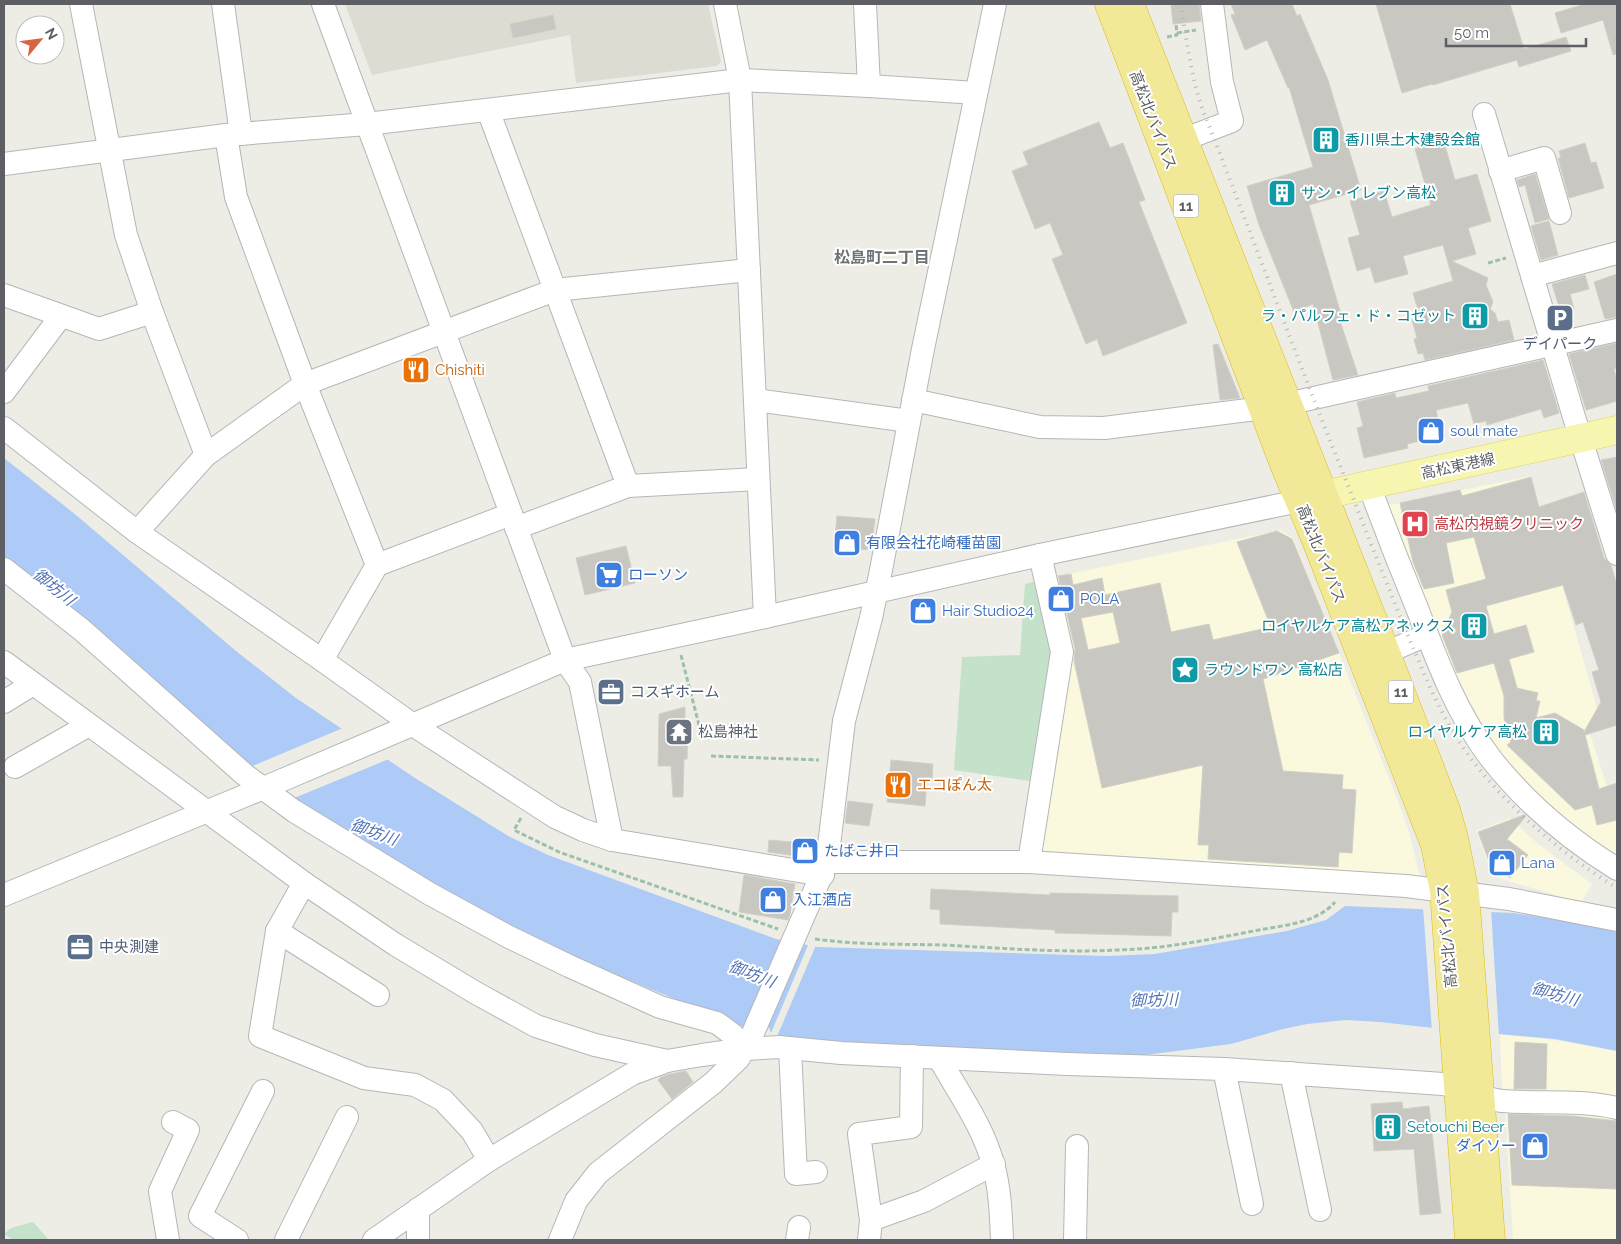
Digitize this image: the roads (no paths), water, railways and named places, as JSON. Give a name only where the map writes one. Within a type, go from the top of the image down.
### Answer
[{"type":"highway","name":"高松北バイパス","points":[[1108,4],[1173,144],[1375,658],[1446,810],[1454,838],[1455,899],[1470,1092],[1492,1240]]},
{"type":"highway","name":"高松北バイパス","points":[[1130,4],[1173,144]]},
{"type":"highway","name":"高松北バイパス","points":[[1469,1240],[1470,1092]]},
{"type":"main road","name":"高松東港線","points":[[1311,498],[1617,430]]},
{"type":"street","points":[[82,4],[126,236],[152,312],[206,455]]},
{"type":"street","points":[[223,4],[234,134],[236,197],[305,384],[377,565]]},
{"type":"street","points":[[323,4],[565,660],[580,682],[612,840]]},
{"type":"street","points":[[729,4],[740,80],[765,617]]},
{"type":"street","points":[[865,4],[869,86]]},
{"type":"street","points":[[560,1240],[576,1201],[598,1173],[713,1083],[739,1058],[749,1041],[825,869],[844,721],[876,592],[911,410],[995,4]]},
{"type":"street","points":[[1173,144],[1232,121],[1222,82],[1212,4]]},
{"type":"street","points":[[4,164],[234,134],[367,124],[740,80],[976,93]]},
{"type":"street","points":[[488,110],[628,486]]},
{"type":"street","points":[[1484,114],[1617,554]]},
{"type":"street","points":[[1500,171],[1544,158],[1560,214]]},
{"type":"street","points":[[1532,276],[1617,253]]},
{"type":"street","points":[[137,532],[206,455],[305,384],[555,290],[748,270]]},
{"type":"street","points":[[4,295],[99,329],[152,312]]},
{"type":"street","points":[[4,392],[61,316]]},
{"type":"street","points":[[754,400],[911,410],[1040,427],[1104,428],[1275,406],[1617,330]]},
{"type":"street","points":[[4,428],[137,532],[413,725],[555,817],[583,830],[612,840],[825,869],[1029,862],[1406,886],[1455,899],[1509,899],[1617,920]]},
{"type":"street","points":[[322,660],[377,565],[628,486],[758,479]]},
{"type":"street","points":[[1369,485],[1427,635],[1461,711],[1474,735],[1497,766],[1529,801],[1575,841],[1617,869]]},
{"type":"street","points":[[4,895],[265,788],[565,660],[1311,498]]},
{"type":"street","points":[[1029,862],[1062,652],[1040,556]]},
{"type":"street","points":[[4,569],[82,630],[245,775],[294,811],[405,878],[509,936],[569,966],[660,1007],[717,1023],[732,1034],[749,1041],[790,1049],[1057,1064],[1224,1069],[1437,1084],[1501,1101],[1596,1103],[1617,1108]]},
{"type":"street","points":[[1375,658],[1427,635]]},
{"type":"street","points":[[4,662],[304,883],[396,945],[476,994],[536,1026],[595,1045],[667,1062]]},
{"type":"street","points":[[4,702],[33,684]]},
{"type":"street","points":[[15,767],[88,725]]},
{"type":"street","points":[[304,883],[277,931],[260,1036],[364,1078],[415,1085],[443,1100],[472,1131],[488,1160]]},
{"type":"street","points":[[277,931],[378,995]]},
{"type":"street","points":[[374,1240],[488,1160],[632,1074],[667,1062],[749,1041]]},
{"type":"street","points":[[790,1049],[796,1174],[816,1172]]},
{"type":"street","points":[[912,1056],[911,1127],[859,1134],[870,1230],[994,1164]]},
{"type":"street","points":[[939,1058],[981,1133],[994,1164],[1001,1210],[1002,1240]]},
{"type":"street","points":[[1224,1069],[1252,1204]]},
{"type":"street","points":[[1291,1073],[1320,1210]]},
{"type":"street","points":[[238,1240],[200,1216],[263,1091]]},
{"type":"street","points":[[286,1240],[347,1117]]},
{"type":"street","points":[[168,1240],[160,1191],[188,1130],[173,1122]]},
{"type":"street","points":[[1074,1240],[1077,1146]]},
{"type":"street","points":[[418,1209],[418,1240]]},
{"type":"water","name":"御坊川","points":[[4,458],[76,515],[236,651],[296,698],[415,778],[510,837],[548,855],[776,939],[818,947],[1106,956],[1155,954],[1287,931],[1326,920],[1345,906],[1513,913],[1617,929],[1617,1051],[1555,1039],[1346,1020],[1307,1024],[1283,1029],[1231,1044],[1145,1055],[846,1045],[785,1040],[740,1026],[515,931],[301,808],[4,564]]},
{"type":"railway","points":[[1181,4],[1192,69],[1202,108],[1330,441],[1406,631],[1439,706],[1464,749],[1497,790],[1553,843],[1617,888]]},
{"type":"place","name":"香川県土木建設会館","points":[[1326,140]]},
{"type":"place","name":"サン・イレブン高松","points":[[1282,193]]},
{"type":"place","name":"ラ・パルフェ・ド・コゼット","points":[[1475,316]]},
{"type":"place","name":"デイパーク","points":[[1560,318]]},
{"type":"place","name":"Chishiti","points":[[416,370]]},
{"type":"place","name":"soul mate","points":[[1431,431]]},
{"type":"place","name":"高松内視鏡クリニック","points":[[1415,524]]},
{"type":"place","name":"有限会社花崎種苗園","points":[[847,543]]},
{"type":"place","name":"ローソン","points":[[609,575]]},
{"type":"place","name":"POLA","points":[[1061,599]]},
{"type":"place","name":"Hair Studio24","points":[[923,611]]},
{"type":"place","name":"ロイヤルケア高松アネックス","points":[[1474,626]]},
{"type":"place","name":"ラウンドワン 高松店","points":[[1185,670]]},
{"type":"place","name":"コスギホーム","points":[[611,692]]},
{"type":"place","name":"松島神社","points":[[679,732]]},
{"type":"place","name":"ロイヤルケア高松","points":[[1546,732]]},
{"type":"place","name":"エコぽん太","points":[[898,785]]},
{"type":"place","name":"たばこ井口","points":[[805,851]]},
{"type":"place","name":"Lana","points":[[1502,863]]},
{"type":"place","name":"入江酒店","points":[[773,900]]},
{"type":"place","name":"中央測建","points":[[80,947]]},
{"type":"place","name":"Setouchi Beer","points":[[1388,1127]]},
{"type":"place","name":"ダイソー","points":[[1535,1146]]},
{"type":"district","name":"松島町二丁目","points":[[882,257]]}]
